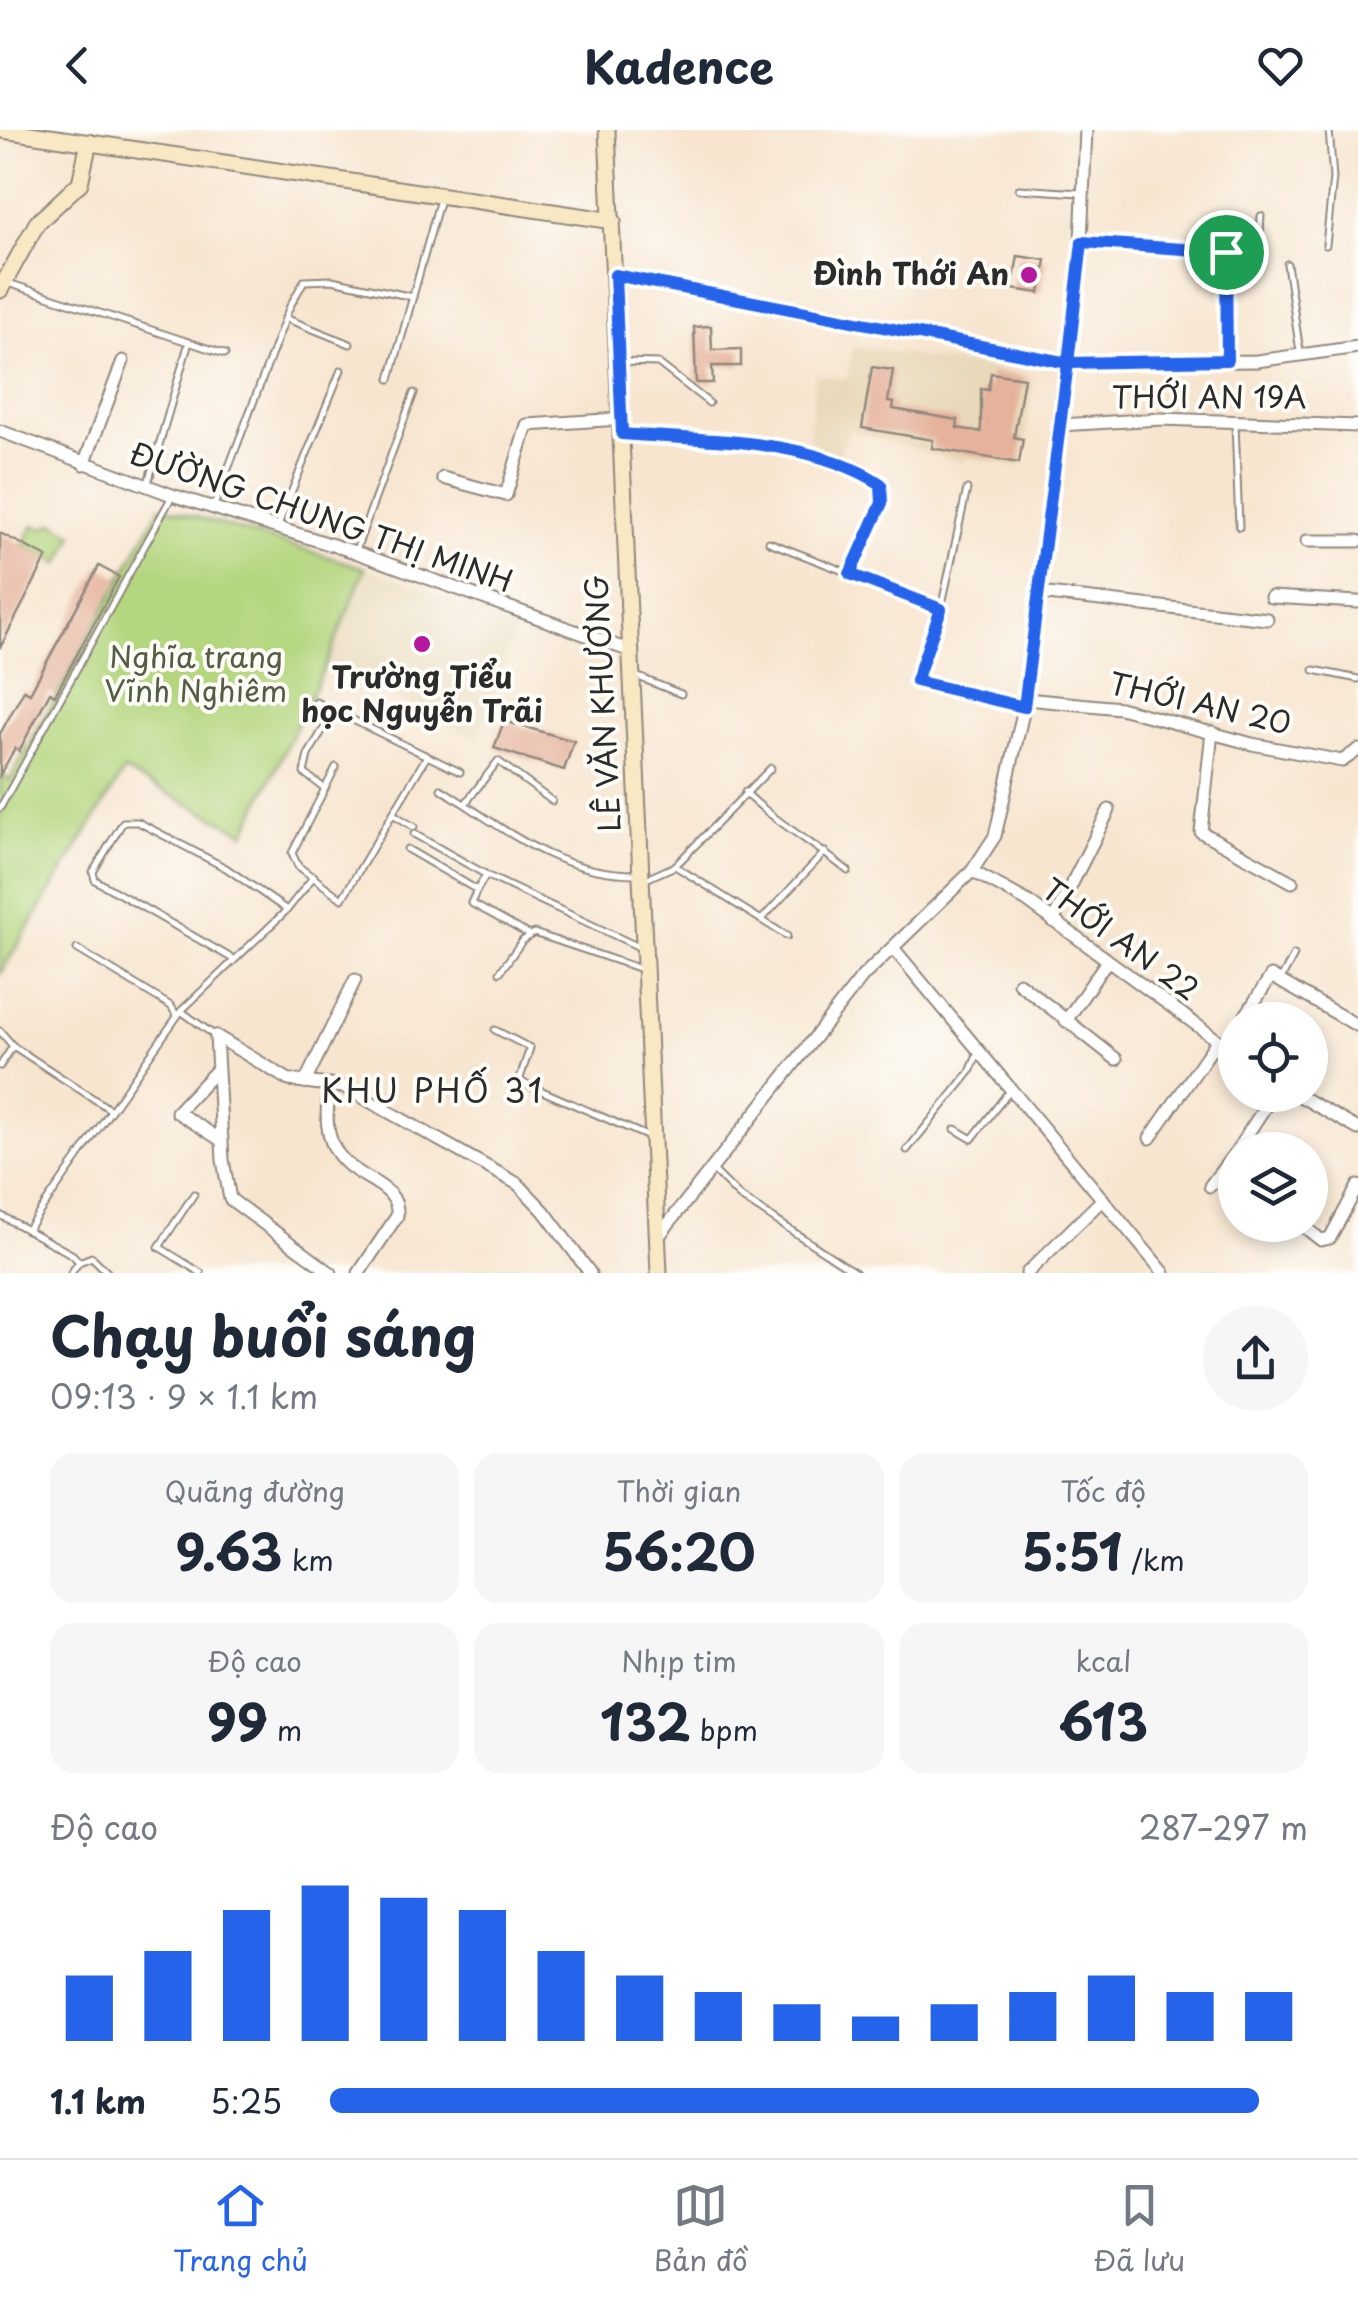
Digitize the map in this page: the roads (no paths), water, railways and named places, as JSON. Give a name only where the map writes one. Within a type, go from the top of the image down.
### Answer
[{"type":"main road","points":[[3,130],[91,136],[440,196],[613,221]]},
{"type":"main road","name":"LÊ VĂN KHƯƠNG","points":[[607,130],[659,1273]]},
{"type":"main road","points":[[3,286],[7,265],[37,223],[80,183],[91,136]]},
{"type":"street","points":[[658,1237],[863,976],[972,871],[995,836],[1025,703],[1082,242],[1086,130]]},
{"type":"street","points":[[615,275],[1068,363],[1227,360],[1358,347]]},
{"type":"street","points":[[84,464],[124,360]]},
{"type":"street","name":"THỚI AN 19A","points":[[1060,425],[1234,420],[1358,426]]},
{"type":"street","points":[[442,478],[506,495],[527,425],[622,426]]},
{"type":"street","name":"ĐƯỜNG CHUNG THỊ MINH","points":[[0,431],[172,496],[355,552],[628,650]]},
{"type":"street","points":[[1308,541],[1358,541]]},
{"type":"street","points":[[1039,592],[1267,619]]},
{"type":"street","points":[[1271,596],[1358,602]]},
{"type":"street","name":"THỚI AN 20","points":[[1025,703],[1120,708],[1358,765]]},
{"type":"street","points":[[1212,732],[1201,832],[1292,882]]},
{"type":"street","points":[[1342,760],[1358,750]]},
{"type":"street","points":[[1053,921],[1109,810]]},
{"type":"street","name":"THỚI AN 22","points":[[972,871],[1053,921],[1218,1041]]},
{"type":"street","points":[[894,949],[1164,1273]]},
{"type":"street","points":[[1066,1021],[1107,961]]},
{"type":"street","points":[[1255,1002],[1271,976],[1358,1026]]},
{"type":"street","points":[[305,1082],[355,980]]},
{"type":"street","points":[[1020,983],[1116,1059]]},
{"type":"street","points":[[324,1271],[230,1200],[215,1072],[216,1036],[288,1080],[330,1084],[444,1141],[518,1184],[544,1211],[590,1273]]},
{"type":"street","points":[[1150,1138],[1218,1057]]},
{"type":"street","points":[[215,1072],[177,1112],[221,1140]]},
{"type":"street","points":[[330,1084],[325,1126],[332,1151],[390,1195],[398,1206],[397,1216],[359,1273]]},
{"type":"street","points":[[1328,1112],[1358,1129]]},
{"type":"street","points":[[1210,1186],[1218,1176]]},
{"type":"street","points":[[1328,1238],[1358,1186]]},
{"type":"street","points":[[1027,1273],[1103,1200]]},
{"type":"lane","points":[[1326,245],[1334,178],[1329,130]]},
{"type":"lane","points":[[1019,189],[1084,193]]},
{"type":"lane","points":[[390,379],[440,196]]},
{"type":"lane","points":[[1082,242],[1226,252],[1259,248],[1260,216]]},
{"type":"lane","points":[[1226,252],[1227,360]]},
{"type":"lane","points":[[1287,264],[1300,355]]},
{"type":"lane","points":[[213,508],[304,281],[332,280],[414,297]]},
{"type":"lane","points":[[3,286],[225,354]]},
{"type":"lane","points":[[286,318],[350,344]]},
{"type":"lane","points":[[147,486],[189,342]]},
{"type":"lane","points":[[619,362],[658,363],[709,403]]},
{"type":"lane","points":[[277,527],[342,370]]},
{"type":"lane","points":[[355,552],[414,394]]},
{"type":"lane","points":[[1234,420],[1240,527]]},
{"type":"lane","points":[[622,426],[782,448],[865,474],[881,484],[882,503],[850,574]]},
{"type":"lane","points":[[967,489],[941,609],[916,681],[1025,703]]},
{"type":"lane","points":[[0,808],[172,496]]},
{"type":"lane","points":[[769,542],[941,609]]},
{"type":"lane","points":[[1314,670],[1358,679]]},
{"type":"lane","points":[[629,673],[681,694]]},
{"type":"lane","points":[[316,702],[460,772]]},
{"type":"lane","points":[[323,787],[304,773],[308,756],[334,710]]},
{"type":"lane","points":[[336,766],[292,854],[298,866],[342,899],[428,756]]},
{"type":"lane","points":[[465,804],[498,761],[552,802]]},
{"type":"lane","points":[[441,789],[560,863],[640,877],[675,866],[771,768]]},
{"type":"lane","points":[[745,792],[776,822],[826,852],[848,871]]},
{"type":"lane","points":[[393,814],[486,875],[643,948]]},
{"type":"lane","points":[[234,960],[94,880],[93,872],[123,822],[138,822],[226,868],[288,910]]},
{"type":"lane","points":[[407,849],[476,890]]},
{"type":"lane","points":[[761,920],[826,852]]},
{"type":"lane","points":[[675,866],[787,936]]},
{"type":"lane","points":[[486,875],[471,902],[528,934],[539,933],[646,970]]},
{"type":"lane","points":[[28,1230],[179,1013],[288,910],[314,876]]},
{"type":"lane","points":[[500,972],[528,934]]},
{"type":"lane","points":[[77,949],[216,1036]]},
{"type":"lane","points":[[1280,981],[1294,955]]},
{"type":"lane","points":[[495,1030],[530,1048],[518,1081],[652,1138]]},
{"type":"lane","points":[[0,1031],[13,1046],[111,1110]]},
{"type":"lane","points":[[0,1066],[13,1046]]},
{"type":"lane","points":[[907,1150],[970,1072],[979,1050]]},
{"type":"lane","points":[[955,1129],[972,1139],[1011,1088]]},
{"type":"lane","points":[[713,1170],[739,1196],[856,1273]]},
{"type":"lane","points":[[194,1194],[159,1248],[200,1273]]},
{"type":"lane","points":[[0,1215],[73,1255],[78,1262]]},
{"type":"lane","points":[[72,1273],[78,1262],[92,1256],[108,1273]]},
{"type":"place","name":"Đình Thới An","points":[[1029,275]]},
{"type":"place","name":"Trường Tiểu học Nguyễn Trãi","points":[[422,644]]},
{"type":"district","name":"KHU PHỐ 31","points":[[433,1092]]},
{"type":"park label","name":"Nghĩa trang Vĩnh Nghiêm","points":[[196,675]]}]
